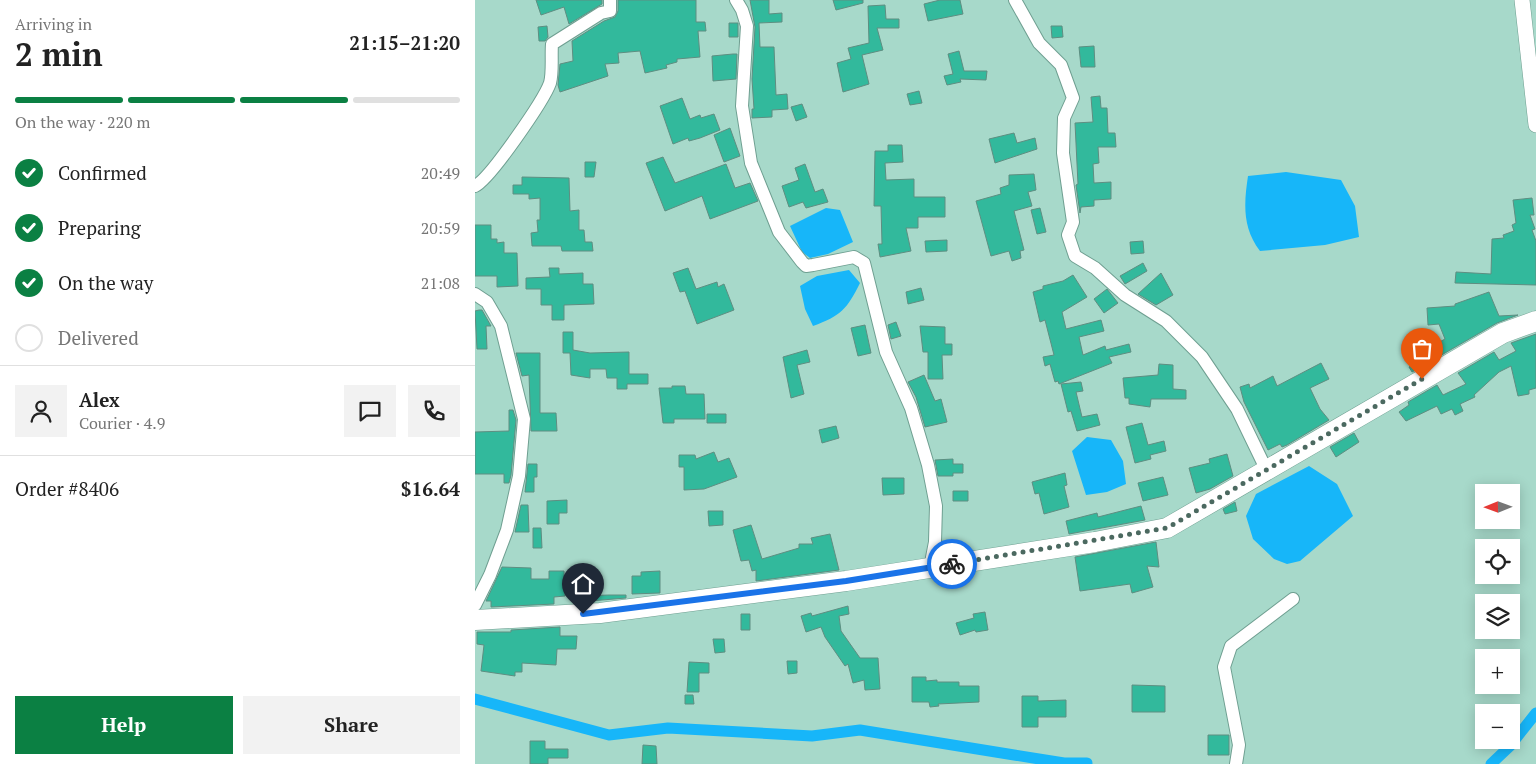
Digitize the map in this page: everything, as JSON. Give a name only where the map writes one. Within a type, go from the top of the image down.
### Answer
[{"type":"main road","points":[[475,620],[600,613],[930,568],[1085,544],[1167,528],[1503,332],[1536,321]]},
{"type":"street","points":[[475,186],[482,183],[509,147],[550,83],[552,44],[601,14],[610,11],[610,0]]},
{"type":"street","points":[[736,0],[743,10],[747,26],[741,106],[751,163],[779,232],[806,266],[854,257],[863,263],[886,352],[911,408],[928,465],[936,506],[935,542],[930,568]]},
{"type":"street","points":[[1015,0],[1039,43],[1061,65],[1073,98],[1064,118],[1063,153],[1073,222],[1068,235],[1075,256],[1095,268],[1125,295],[1166,321],[1202,357],[1237,409],[1266,469]]},
{"type":"street","points":[[1522,0],[1536,125]]},
{"type":"street","points":[[475,294],[487,302],[501,326],[524,419],[519,476],[507,530],[490,575],[475,605]]},
{"type":"street","points":[[1235,764],[1239,745],[1224,667],[1231,646],[1293,599]]},
{"type":"water","points":[[1286,172],[1341,180],[1355,206],[1359,237],[1325,245],[1260,251],[1254,242],[1247,224],[1245,205],[1248,176]]},
{"type":"water","points":[[826,208],[840,210],[853,242],[828,254],[810,258],[802,252],[790,226]]},
{"type":"water","points":[[849,270],[860,283],[851,299],[837,315],[813,326],[805,309],[800,286],[817,276]]},
{"type":"water","points":[[1087,437],[1111,440],[1123,461],[1126,484],[1107,492],[1086,495],[1072,451]]},
{"type":"water","points":[[1309,466],[1337,484],[1353,516],[1300,561],[1287,564],[1274,559],[1253,539],[1246,516],[1256,494]]},
{"type":"building","points":[[536,0],[602,0],[602,4],[569,24],[564,7],[541,15]]},
{"type":"building","points":[[618,0],[696,0],[696,22],[705,22],[706,31],[698,31],[700,57],[677,59],[677,62],[666,65],[667,68],[645,73],[640,51],[618,53],[619,63],[605,64],[608,76],[560,92],[558,85],[560,64],[573,61],[572,41],[604,21],[615,17],[618,11]]},
{"type":"building","points":[[750,0],[769,0],[769,14],[782,13],[782,22],[759,23],[760,47],[774,47],[776,95],[787,94],[788,109],[772,110],[772,117],[752,118],[752,109],[754,109],[752,79],[755,27]]},
{"type":"building","points":[[833,0],[863,0],[863,3],[836,10]]},
{"type":"building","points":[[940,0],[960,0],[963,14],[928,21],[924,4]]},
{"type":"building","points":[[885,5],[886,19],[899,19],[899,28],[877,28],[883,50],[862,55],[869,84],[843,92],[837,63],[851,59],[848,48],[869,43],[868,6]]},
{"type":"building","points":[[729,23],[738,23],[738,37],[729,37]]},
{"type":"building","points":[[547,26],[548,37],[545,41],[539,41],[538,27]]},
{"type":"building","points":[[1051,26],[1062,26],[1063,37],[1052,38]]},
{"type":"building","points":[[1094,46],[1095,67],[1081,67],[1079,47]]},
{"type":"building","points":[[959,51],[964,71],[987,71],[986,80],[960,79],[961,82],[947,85],[944,76],[953,74],[948,54]]},
{"type":"building","points":[[737,54],[736,79],[713,81],[712,56]]},
{"type":"building","points":[[919,91],[922,103],[910,105],[907,94]]},
{"type":"building","points":[[1100,96],[1101,108],[1107,108],[1108,133],[1115,133],[1116,147],[1098,147],[1099,163],[1093,164],[1094,183],[1111,182],[1111,199],[1094,200],[1094,206],[1081,207],[1080,213],[1076,185],[1078,184],[1075,123],[1093,122],[1091,97]]},
{"type":"building","points":[[682,98],[690,119],[700,115],[701,118],[714,114],[720,130],[700,138],[689,141],[688,138],[673,144],[660,106]]},
{"type":"building","points":[[802,104],[807,117],[796,121],[791,107]]},
{"type":"building","points":[[730,128],[740,156],[724,162],[714,135]]},
{"type":"building","points":[[1014,133],[1017,143],[1035,138],[1037,149],[995,163],[989,139]]},
{"type":"building","points":[[888,145],[902,145],[903,162],[885,163],[886,180],[914,179],[914,197],[945,197],[945,217],[918,217],[918,228],[906,228],[911,251],[880,257],[878,244],[882,244],[881,206],[874,206],[875,151],[888,151]]},
{"type":"building","points":[[663,157],[675,183],[726,164],[735,188],[750,183],[758,201],[710,219],[702,196],[665,211],[646,163]]},
{"type":"building","points":[[585,162],[596,162],[594,177],[585,177]]},
{"type":"building","points":[[805,164],[815,192],[823,189],[828,202],[806,208],[803,202],[789,207],[782,186],[799,180],[795,168]]},
{"type":"building","points":[[1034,174],[1036,190],[1028,192],[1032,206],[1014,211],[1024,250],[1020,251],[1021,258],[1012,261],[1009,251],[991,256],[976,201],[1001,194],[1000,188],[1009,185],[1009,175]]},
{"type":"building","points":[[522,177],[569,178],[570,211],[579,210],[579,230],[584,230],[585,242],[592,242],[593,251],[562,251],[561,246],[532,246],[531,233],[538,232],[537,220],[540,220],[540,198],[529,199],[529,194],[513,194],[513,185],[522,185]]},
{"type":"building","points":[[1532,198],[1534,215],[1530,215],[1535,229],[1532,230],[1536,241],[1536,285],[1455,283],[1456,272],[1491,274],[1492,239],[1504,238],[1503,235],[1514,231],[1512,225],[1516,223],[1513,200]]},
{"type":"building","points":[[1040,208],[1046,232],[1037,234],[1031,210]]},
{"type":"building","points":[[475,225],[491,225],[491,239],[497,239],[497,243],[504,242],[504,253],[517,253],[518,286],[497,287],[497,276],[475,276]]},
{"type":"building","points":[[947,240],[947,251],[926,252],[925,241]]},
{"type":"building","points":[[1143,241],[1144,253],[1131,254],[1130,242]]},
{"type":"building","points":[[1143,263],[1147,271],[1125,284],[1120,276]]},
{"type":"building","points":[[549,268],[559,268],[559,274],[583,273],[583,284],[593,284],[594,304],[564,305],[564,320],[552,320],[552,305],[541,305],[541,289],[526,289],[526,278],[550,277]]},
{"type":"building","points":[[688,268],[696,289],[717,282],[718,287],[724,284],[734,310],[697,324],[685,291],[680,292],[673,273]]},
{"type":"building","points":[[1161,273],[1173,295],[1156,305],[1138,294]]},
{"type":"building","points":[[1073,275],[1087,297],[1062,312],[1066,329],[1101,320],[1104,331],[1079,337],[1083,355],[1105,346],[1106,350],[1129,344],[1131,352],[1109,357],[1112,363],[1059,384],[1058,381],[1055,382],[1050,364],[1045,366],[1043,357],[1054,355],[1045,320],[1040,322],[1033,292],[1043,289],[1043,286],[1063,281]]},
{"type":"building","points":[[921,288],[924,300],[908,304],[906,292]]},
{"type":"building","points":[[1107,289],[1118,303],[1104,313],[1094,299]]},
{"type":"building","points":[[1489,292],[1499,316],[1518,315],[1497,323],[1412,372],[1409,367],[1428,357],[1425,350],[1445,339],[1439,324],[1428,325],[1427,308],[1455,306],[1455,304]]},
{"type":"building","points":[[482,310],[491,326],[486,326],[487,349],[477,349],[475,311]]},
{"type":"building","points":[[896,322],[901,336],[891,339],[888,325]]},
{"type":"building","points":[[865,325],[871,353],[858,356],[851,328]]},
{"type":"building","points":[[920,326],[945,327],[945,344],[952,344],[952,355],[942,355],[943,379],[928,379],[928,352],[923,352]]},
{"type":"building","points":[[563,332],[573,332],[573,350],[590,353],[629,352],[629,374],[648,374],[648,384],[627,384],[627,389],[617,389],[617,378],[607,378],[606,369],[590,369],[590,378],[571,375],[570,353],[563,353]]},
{"type":"building","points":[[1536,334],[1536,388],[1529,390],[1529,394],[1518,396],[1511,366],[1499,372],[1474,395],[1475,397],[1460,404],[1463,411],[1455,415],[1452,409],[1441,414],[1437,406],[1406,421],[1399,412],[1409,405],[1408,402],[1437,385],[1443,395],[1466,384],[1458,373],[1494,352],[1499,360],[1516,351],[1511,343]]},
{"type":"building","points":[[807,350],[810,362],[797,365],[804,394],[791,398],[783,357]]},
{"type":"building","points":[[516,353],[540,353],[540,413],[556,413],[557,431],[531,431],[529,375],[522,376]]},
{"type":"building","points":[[1321,363],[1329,379],[1310,388],[1320,409],[1329,420],[1287,445],[1282,447],[1280,444],[1268,450],[1244,402],[1240,387],[1249,384],[1250,388],[1273,376],[1277,386]]},
{"type":"building","points":[[1159,364],[1173,365],[1173,389],[1186,390],[1186,399],[1151,399],[1150,407],[1129,404],[1129,398],[1125,398],[1123,378],[1158,375]]},
{"type":"building","points":[[924,375],[935,401],[941,399],[947,422],[925,427],[916,397],[908,382]]},
{"type":"building","points":[[1081,382],[1083,391],[1076,392],[1082,417],[1097,414],[1100,425],[1077,431],[1071,411],[1068,412],[1061,384]]},
{"type":"building","points":[[672,386],[685,386],[686,394],[704,394],[705,419],[674,419],[674,423],[663,423],[659,388],[672,388]]},
{"type":"building","points":[[509,410],[513,410],[516,420],[511,475],[509,483],[504,483],[504,474],[475,474],[475,432],[509,431]]},
{"type":"building","points":[[707,414],[726,414],[726,423],[707,423]]},
{"type":"building","points":[[1142,423],[1148,445],[1164,441],[1166,451],[1150,455],[1151,459],[1135,463],[1126,427]]},
{"type":"building","points":[[836,426],[839,438],[822,443],[819,430]]},
{"type":"building","points":[[1354,433],[1359,442],[1336,457],[1330,447]]},
{"type":"building","points":[[714,452],[718,462],[729,458],[737,477],[704,489],[684,490],[684,467],[679,467],[679,455],[695,455],[696,459]]},
{"type":"building","points":[[1227,454],[1233,476],[1210,489],[1196,493],[1189,468],[1210,463],[1209,459]]},
{"type":"building","points":[[953,459],[953,464],[963,464],[963,473],[953,473],[953,476],[938,476],[935,460]]},
{"type":"building","points":[[528,464],[537,464],[537,477],[534,477],[534,492],[525,492]]},
{"type":"building","points":[[1065,473],[1067,485],[1064,486],[1069,507],[1044,514],[1039,493],[1035,494],[1032,482]]},
{"type":"building","points":[[1163,477],[1168,495],[1143,501],[1138,483]]},
{"type":"building","points":[[882,478],[904,478],[904,494],[883,495]]},
{"type":"building","points":[[953,491],[968,491],[968,501],[953,501]]},
{"type":"building","points":[[567,500],[567,513],[559,513],[559,524],[547,524],[547,501]]},
{"type":"building","points":[[1235,502],[1237,511],[1225,514],[1223,509]]},
{"type":"building","points":[[521,505],[528,505],[529,532],[515,532]]},
{"type":"building","points":[[1141,506],[1145,520],[1069,534],[1066,521],[1097,513],[1098,517]]},
{"type":"building","points":[[708,511],[723,511],[723,525],[709,526]]},
{"type":"building","points":[[751,525],[762,559],[799,548],[799,544],[813,544],[811,538],[830,534],[839,570],[756,581],[756,570],[752,571],[749,560],[741,561],[733,530]]},
{"type":"building","points":[[533,528],[541,528],[542,548],[533,548]]},
{"type":"building","points":[[1156,542],[1159,567],[1147,566],[1153,587],[1132,593],[1130,584],[1080,591],[1075,557]]},
{"type":"building","points":[[502,567],[531,568],[531,579],[549,579],[549,571],[564,571],[565,596],[554,597],[554,604],[491,607],[491,601],[486,601]]},
{"type":"building","points":[[660,571],[660,593],[632,594],[632,576],[641,576],[641,572]]},
{"type":"building","points":[[626,595],[626,598],[578,602],[577,596]]},
{"type":"building","points":[[848,606],[849,614],[839,616],[841,631],[860,658],[878,658],[880,689],[865,690],[864,680],[853,683],[848,664],[845,666],[825,637],[821,627],[806,632],[801,616],[811,613],[812,616]]},
{"type":"building","points":[[985,612],[988,630],[976,632],[975,630],[960,635],[956,623],[974,618],[973,614]]},
{"type":"building","points":[[741,614],[750,614],[750,630],[741,630]]},
{"type":"building","points":[[560,627],[560,636],[577,636],[576,649],[557,649],[556,665],[522,663],[522,672],[515,672],[515,676],[481,671],[484,645],[477,644],[477,632],[511,632],[511,630]]},
{"type":"building","points":[[713,639],[724,639],[725,652],[715,653]]},
{"type":"building","points":[[787,661],[797,661],[797,673],[788,674]]},
{"type":"building","points":[[689,662],[709,663],[709,673],[699,673],[699,692],[687,692]]},
{"type":"building","points":[[912,677],[926,677],[926,681],[959,682],[959,686],[979,686],[979,702],[938,704],[939,706],[930,707],[929,702],[912,702]]},
{"type":"building","points":[[1132,685],[1165,686],[1165,712],[1132,712]]},
{"type":"building","points":[[685,695],[693,695],[694,704],[685,704]]},
{"type":"building","points":[[1022,696],[1038,696],[1038,701],[1066,700],[1066,717],[1038,717],[1038,727],[1022,727]]},
{"type":"building","points":[[1208,735],[1229,735],[1229,755],[1208,755]]},
{"type":"building","points":[[530,741],[545,741],[545,749],[568,749],[568,758],[548,758],[548,764],[530,764]]},
{"type":"building","points":[[643,745],[656,746],[657,764],[642,764]]},
{"type":"waterway","points":[[475,699],[609,735],[668,728],[812,736],[860,730],[1064,763],[1087,763]]},
{"type":"waterway","points":[[1491,764],[1510,746],[1536,713]]},
{"type":"way so far","points":[[952,564],[1095,542],[1167,528],[1422,379]]},
{"type":"route","points":[[583,614],[846,581],[952,564]]}]
